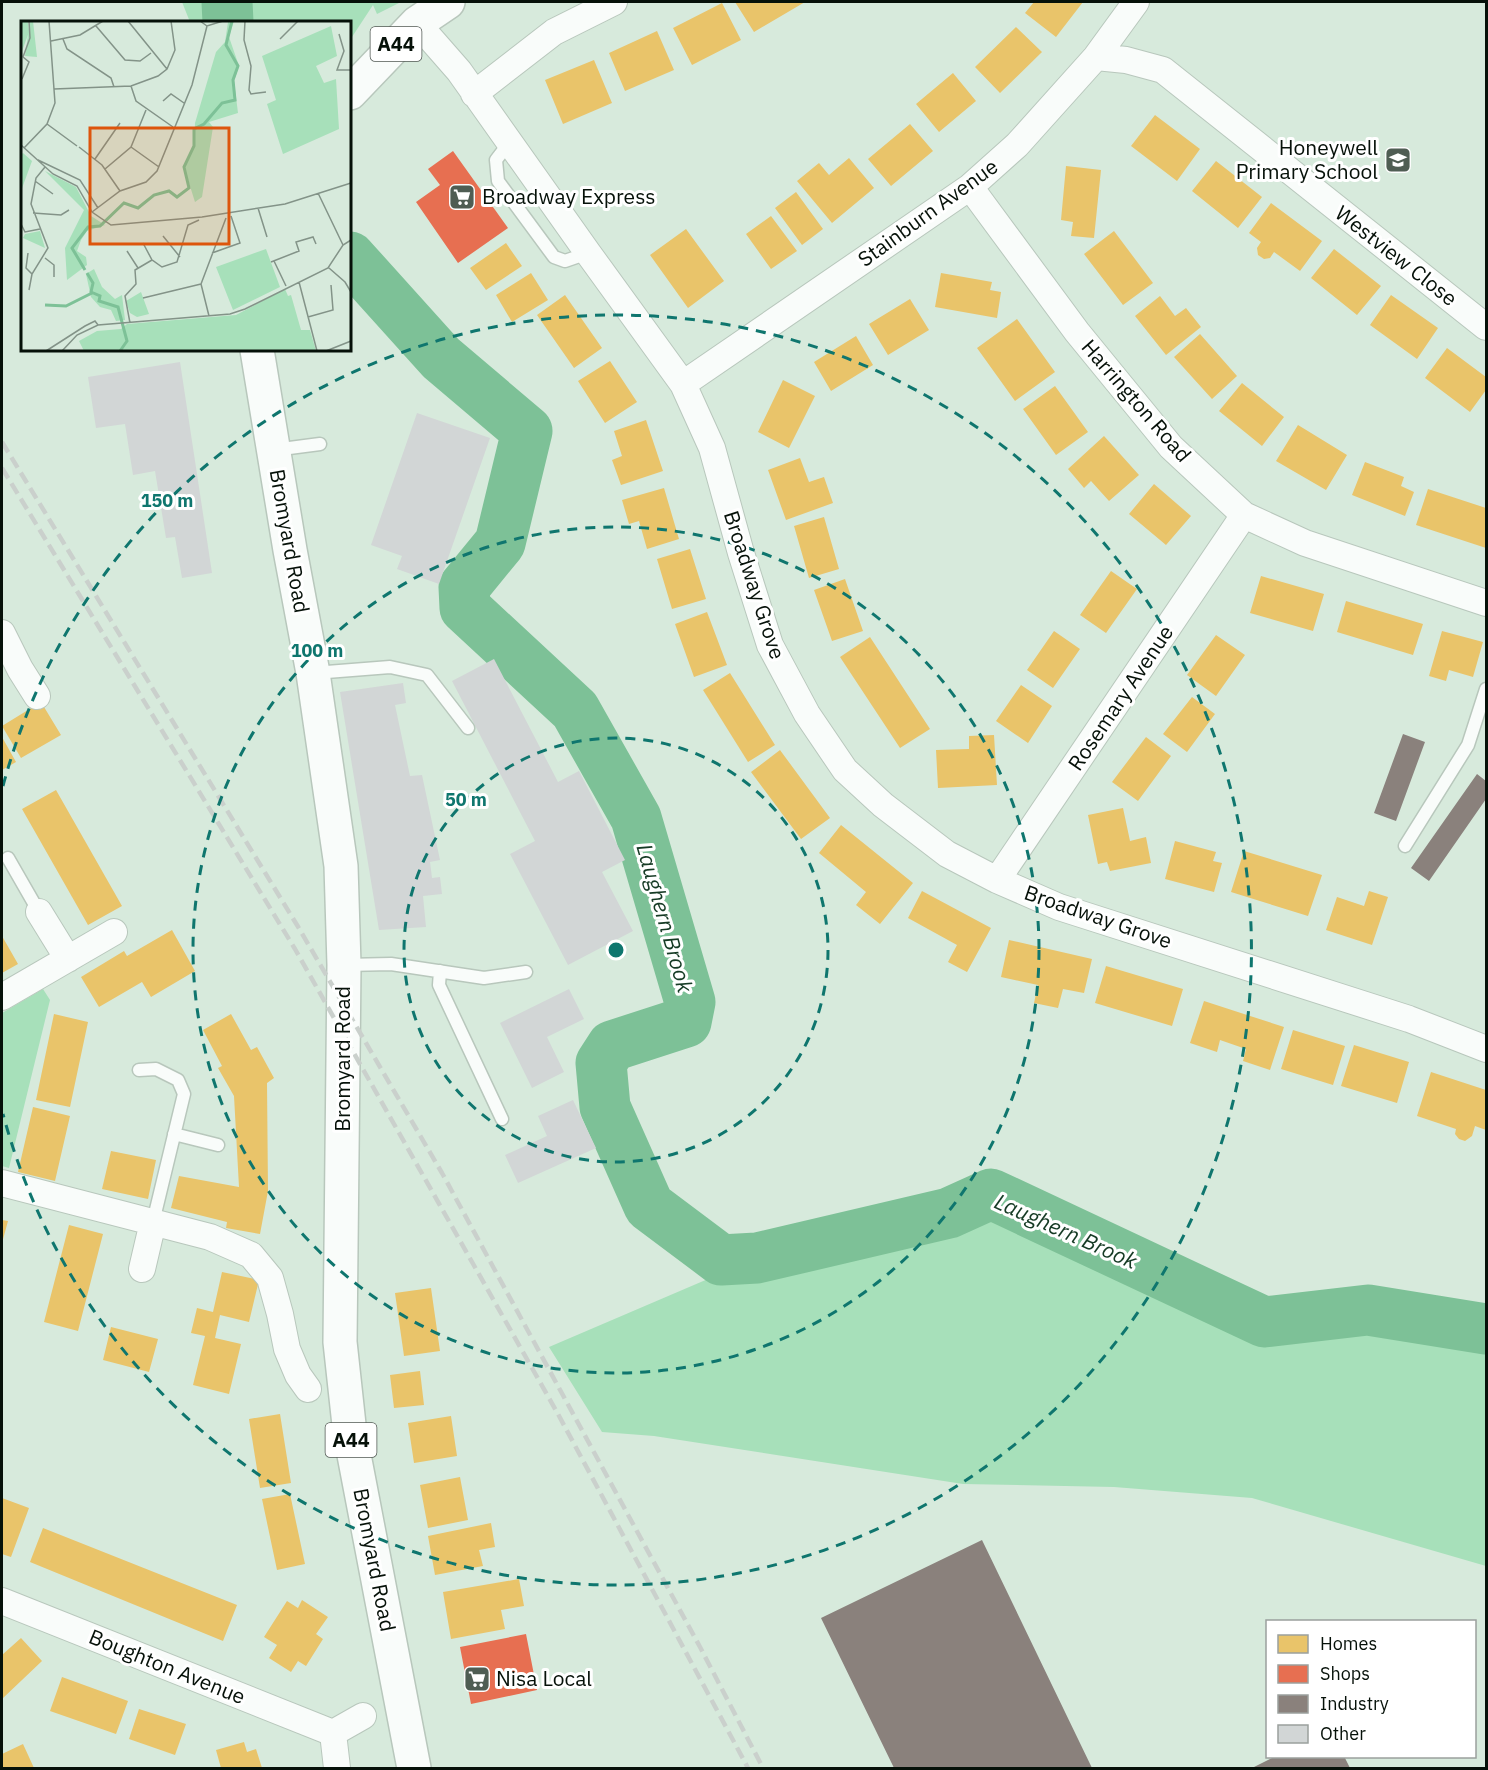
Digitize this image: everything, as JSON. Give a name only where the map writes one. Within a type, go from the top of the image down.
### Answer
[{"type":"main road","name":"A44","points":[[351,92],[417,23],[448,2]]},
{"type":"main road","name":"Bromyard Road","points":[[257,351],[313,673],[341,866],[344,965],[340,1342],[325,1395],[350,1434],[414,1768]]},
{"type":"street","points":[[474,94],[554,32],[615,2]]},
{"type":"street","name":"Stainburn Avenue","points":[[683,384],[970,187],[1017,146],[1096,57],[1136,2]]},
{"type":"street","name":"Broadway Grove","points":[[417,23],[459,71],[683,384],[712,448],[741,553],[770,645],[807,714],[845,770],[883,805],[947,854],[1059,908],[1409,1019],[1486,1049]]},
{"type":"street","name":"Westview Close","points":[[1096,57],[1126,60],[1163,70],[1486,327]]},
{"type":"street","name":"Harrington Road","points":[[970,187],[1077,332],[1171,447],[1244,515],[1305,543],[1486,603]]},
{"type":"street","name":"Rosemary Avenue","points":[[997,880],[1244,515]]},
{"type":"street","points":[[2,633],[11,674],[37,696]]},
{"type":"street","points":[[39,912],[68,959]]},
{"type":"street","points":[[2,997],[114,932]]},
{"type":"street","points":[[2,1183],[210,1237],[251,1255],[270,1278],[287,1349],[298,1375],[325,1395]]},
{"type":"street","points":[[142,1269],[153,1222]]},
{"type":"street","name":"Boughton Avenue","points":[[2,1601],[333,1733]]},
{"type":"street","points":[[337,1768],[333,1733],[363,1716]]},
{"type":"lane","points":[[273,450],[320,444]]},
{"type":"lane","points":[[313,673],[390,667],[427,675],[468,728]]},
{"type":"lane","points":[[1405,846],[1468,745],[1486,688]]},
{"type":"lane","points":[[8,858],[39,912]]},
{"type":"lane","points":[[344,965],[391,964],[484,978],[526,972]]},
{"type":"lane","points":[[440,971],[439,985],[502,1119]]},
{"type":"lane","points":[[139,1070],[156,1069],[178,1080],[184,1094],[153,1222]]},
{"type":"lane","points":[[174,1134],[218,1145]]},
{"type":"green space","points":[[182,2],[401,2],[377,14],[373,5],[351,38],[351,21],[190,21]]},
{"type":"green space","points":[[43,989],[50,1000],[9,1168],[2,1166],[2,1013]]},
{"type":"green space","points":[[991,1194],[1264,1322],[1366,1292],[1486,1320],[1486,1566],[1252,1498],[1114,1487],[963,1484],[654,1436],[602,1432],[549,1347],[757,1258],[949,1213]]},
{"type":"building: Homes","points":[[735,2],[805,2],[754,32]]},
{"type":"building: Homes","points":[[1034,2],[1083,2],[1056,37],[1025,13]]},
{"type":"building: Homes","points":[[722,3],[741,40],[692,65],[673,28]]},
{"type":"building: Homes","points":[[1016,27],[1042,52],[1000,93],[975,67]]},
{"type":"building: Homes","points":[[657,31],[674,70],[625,91],[609,53]]},
{"type":"building: Homes","points":[[594,60],[612,103],[563,124],[545,80]]},
{"type":"building: Homes","points":[[953,73],[976,101],[939,132],[916,104]]},
{"type":"building: Homes","points":[[1155,115],[1200,149],[1177,181],[1131,146]]},
{"type":"building: Homes","points":[[910,124],[933,151],[891,186],[868,159]]},
{"type":"building: Homes","points":[[849,158],[874,188],[832,223],[797,181],[819,163],[829,175]]},
{"type":"building: Homes","points":[[1216,161],[1262,197],[1238,228],[1192,191]]},
{"type":"building: Homes","points":[[1066,166],[1101,170],[1094,238],[1071,236],[1073,222],[1061,220]]},
{"type":"building: Homes","points":[[796,192],[823,229],[802,245],[775,208]]},
{"type":"building: Homes","points":[[1271,203],[1322,241],[1300,271],[1274,252],[1270,258],[1264,259],[1258,255],[1257,248],[1261,242],[1249,233]]},
{"type":"building: Homes","points":[[771,216],[797,251],[771,269],[746,234]]},
{"type":"building: Homes","points":[[686,229],[724,281],[688,308],[650,255]]},
{"type":"building: Homes","points":[[1114,231],[1153,283],[1123,305],[1084,254]]},
{"type":"building: Homes","points":[[506,243],[522,266],[486,290],[470,268]]},
{"type":"building: Homes","points":[[1334,249],[1381,286],[1357,315],[1311,278]]},
{"type":"building: Homes","points":[[531,273],[548,300],[512,322],[496,295]]},
{"type":"building: Homes","points":[[941,273],[992,282],[990,290],[1001,292],[997,318],[935,307]]},
{"type":"building: Homes","points":[[565,295],[602,348],[574,368],[537,315]]},
{"type":"building: Homes","points":[[1391,295],[1438,328],[1417,359],[1370,325]]},
{"type":"building: Homes","points":[[1160,296],[1175,316],[1186,308],[1201,327],[1166,355],[1135,316]]},
{"type":"building: Homes","points":[[910,299],[929,330],[888,355],[869,324]]},
{"type":"building: Homes","points":[[1017,319],[1055,372],[1015,401],[977,348]]},
{"type":"building: Homes","points":[[1200,334],[1237,376],[1212,399],[1174,357]]},
{"type":"building: Homes","points":[[856,336],[873,365],[831,391],[814,362]]},
{"type":"building: Homes","points":[[1447,348],[1486,377],[1486,390],[1470,412],[1425,378]]},
{"type":"building: Homes","points":[[610,361],[637,402],[605,423],[578,381]]},
{"type":"building: Homes","points":[[783,380],[815,396],[789,448],[758,432]]},
{"type":"building: Homes","points":[[1242,383],[1284,417],[1262,446],[1219,411]]},
{"type":"building: Homes","points":[[1055,386],[1088,432],[1056,455],[1023,409]]},
{"type":"building: Homes","points":[[646,420],[663,471],[621,485],[612,460],[622,456],[614,431]]},
{"type":"building: Homes","points":[[1298,425],[1347,455],[1326,490],[1276,461]]},
{"type":"building: Homes","points":[[1104,436],[1139,475],[1109,501],[1091,481],[1084,488],[1068,469]]},
{"type":"building: Homes","points":[[800,458],[809,482],[824,477],[833,503],[786,520],[768,470]]},
{"type":"building: Homes","points":[[1365,462],[1404,477],[1401,486],[1414,492],[1405,516],[1352,495]]},
{"type":"building: Homes","points":[[1154,484],[1191,516],[1166,545],[1129,514]]},
{"type":"building: Homes","points":[[664,488],[679,539],[647,549],[639,521],[629,524],[622,500]]},
{"type":"building: Homes","points":[[1428,489],[1486,508],[1486,548],[1416,525]]},
{"type":"building: Homes","points":[[824,517],[839,569],[809,578],[794,526]]},
{"type":"building: Homes","points":[[690,549],[706,599],[672,609],[657,559]]},
{"type":"building: Homes","points":[[1111,571],[1137,589],[1106,633],[1080,615]]},
{"type":"building: Homes","points":[[1261,576],[1324,594],[1313,631],[1250,613]]},
{"type":"building: Homes","points":[[845,579],[863,631],[832,641],[814,590]]},
{"type":"building: Homes","points":[[1346,601],[1423,624],[1413,655],[1337,632]]},
{"type":"building: Homes","points":[[707,612],[727,665],[694,677],[675,624]]},
{"type":"building: Homes","points":[[1054,631],[1080,649],[1053,688],[1027,670]]},
{"type":"building: Homes","points":[[1442,631],[1483,642],[1473,677],[1449,670],[1446,681],[1429,676]]},
{"type":"building: Homes","points":[[1216,635],[1245,655],[1216,696],[1187,675]]},
{"type":"building: Homes","points":[[870,637],[930,729],[900,748],[840,657]]},
{"type":"building: Homes","points":[[730,673],[775,745],[748,762],[703,690]]},
{"type":"building: Homes","points":[[1021,685],[1052,706],[1028,743],[996,721]]},
{"type":"building: Homes","points":[[1192,697],[1215,714],[1187,752],[1163,734]]},
{"type":"building: Homes","points":[[41,702],[61,735],[21,758],[2,726]]},
{"type":"building: Homes","points":[[994,735],[997,785],[938,788],[936,750],[969,749],[969,736]]},
{"type":"building: Homes","points":[[2,737],[16,762],[2,770]]},
{"type":"building: Homes","points":[[1146,737],[1171,756],[1138,801],[1112,782]]},
{"type":"building: Homes","points":[[780,750],[830,818],[801,839],[751,772]]},
{"type":"building: Homes","points":[[56,790],[122,906],[88,925],[22,809]]},
{"type":"building: Homes","points":[[1123,808],[1130,841],[1146,837],[1151,863],[1110,871],[1107,862],[1098,864],[1088,815]]},
{"type":"building: Homes","points":[[841,825],[913,883],[880,924],[856,905],[866,892],[819,853]]},
{"type":"building: Homes","points":[[1175,841],[1216,852],[1213,861],[1222,863],[1214,892],[1165,879]]},
{"type":"building: Homes","points":[[1244,851],[1322,875],[1308,916],[1231,892]]},
{"type":"building: Homes","points":[[922,891],[991,928],[967,972],[948,962],[957,945],[908,918]]},
{"type":"building: Homes","points":[[1369,891],[1388,897],[1372,945],[1326,930],[1337,897],[1364,906]]},
{"type":"building: Homes","points":[[172,930],[195,971],[151,997],[142,982],[99,1007],[81,977],[124,951],[127,956]]},
{"type":"building: Homes","points":[[2,936],[18,964],[2,973]]},
{"type":"building: Homes","points":[[1009,940],[1092,959],[1084,993],[1063,989],[1058,1008],[1034,1003],[1038,985],[1001,977]]},
{"type":"building: Homes","points":[[1106,966],[1183,989],[1172,1026],[1095,1003]]},
{"type":"building: Homes","points":[[1204,1001],[1284,1027],[1270,1070],[1243,1061],[1246,1049],[1220,1040],[1217,1052],[1190,1043]]},
{"type":"building: Homes","points":[[54,1014],[88,1022],[70,1107],[36,1100]]},
{"type":"building: Homes","points":[[231,1014],[251,1050],[257,1047],[274,1078],[267,1083],[268,1191],[260,1234],[226,1228],[227,1222],[171,1208],[179,1176],[239,1187],[234,1096],[218,1068],[222,1066],[203,1030]]},
{"type":"building: Homes","points":[[1293,1030],[1345,1046],[1333,1085],[1281,1069]]},
{"type":"building: Homes","points":[[1354,1045],[1409,1062],[1397,1103],[1341,1086]]},
{"type":"building: Homes","points":[[1431,1072],[1486,1090],[1486,1130],[1475,1126],[1472,1136],[1465,1141],[1459,1139],[1455,1134],[1456,1129],[1417,1116]]},
{"type":"building: Homes","points":[[33,1107],[70,1116],[55,1181],[18,1172]]},
{"type":"building: Homes","points":[[111,1151],[156,1160],[148,1199],[102,1189]]},
{"type":"building: Homes","points":[[2,1220],[8,1221],[2,1243]]},
{"type":"building: Homes","points":[[69,1225],[103,1234],[78,1331],[44,1322]]},
{"type":"building: Homes","points":[[222,1272],[259,1280],[249,1322],[220,1315],[215,1338],[241,1344],[229,1394],[193,1385],[205,1336],[191,1333],[197,1308],[213,1312]]},
{"type":"building: Homes","points":[[431,1288],[440,1351],[404,1356],[395,1293]]},
{"type":"building: Homes","points":[[111,1327],[158,1339],[149,1372],[103,1360]]},
{"type":"building: Homes","points":[[420,1371],[424,1405],[394,1408],[390,1375]]},
{"type":"building: Homes","points":[[280,1414],[291,1483],[260,1488],[249,1419]]},
{"type":"building: Homes","points":[[451,1416],[457,1456],[414,1463],[408,1423]]},
{"type":"building: Homes","points":[[460,1477],[468,1520],[428,1528],[420,1485]]},
{"type":"building: Homes","points":[[290,1494],[305,1564],[277,1570],[262,1499]]},
{"type":"building: Homes","points":[[2,1498],[29,1508],[11,1557],[2,1554]]},
{"type":"building: Homes","points":[[491,1523],[495,1547],[479,1550],[483,1566],[435,1575],[428,1536]]},
{"type":"building: Homes","points":[[43,1528],[237,1605],[223,1641],[30,1562]]},
{"type":"building: Homes","points":[[519,1579],[524,1606],[501,1610],[505,1629],[451,1639],[443,1592]]},
{"type":"building: Homes","points":[[302,1600],[328,1617],[316,1634],[323,1639],[306,1666],[298,1661],[291,1672],[269,1658],[277,1645],[264,1637],[287,1601],[298,1608]]},
{"type":"building: Homes","points":[[21,1638],[42,1661],[2,1699],[2,1655]]},
{"type":"building: Homes","points":[[62,1677],[128,1701],[116,1734],[50,1711]]},
{"type":"building: Homes","points":[[139,1709],[186,1724],[175,1755],[129,1739]]},
{"type":"building: Homes","points":[[244,1742],[247,1752],[256,1749],[262,1768],[221,1768],[216,1750]]},
{"type":"building: Homes","points":[[23,1744],[34,1768],[2,1768],[2,1754]]},
{"type":"building: Shops","points":[[453,151],[508,228],[458,263],[416,202],[440,185],[428,169]]},
{"type":"building: Shops","points":[[526,1634],[537,1690],[471,1704],[460,1647]]},
{"type":"building: Industry","points":[[1403,734],[1425,742],[1396,821],[1374,813]]},
{"type":"building: Industry","points":[[1477,774],[1486,781],[1486,799],[1429,881],[1411,868]]},
{"type":"building: Industry","points":[[982,1540],[1092,1768],[894,1768],[821,1618]]},
{"type":"building: Industry","points":[[1272,1758],[1345,1758],[1350,1768],[1252,1768]]},
{"type":"building: Other","points":[[180,362],[212,573],[182,578],[175,537],[166,538],[155,471],[133,475],[125,424],[96,428],[88,377]]},
{"type":"building: Other","points":[[417,413],[490,438],[439,584],[397,569],[402,556],[371,545]]},
{"type":"building: Other","points":[[494,659],[558,782],[579,771],[625,860],[602,872],[633,931],[568,965],[510,854],[535,841],[452,681]]},
{"type":"building: Other","points":[[403,683],[406,703],[395,705],[410,776],[422,775],[440,860],[430,862],[432,878],[440,877],[442,894],[423,896],[426,927],[379,930],[340,692]]},
{"type":"building: Other","points":[[569,989],[584,1019],[547,1037],[564,1072],[532,1088],[500,1023]]},
{"type":"building: Other","points":[[573,1100],[596,1148],[518,1183],[505,1155],[547,1136],[538,1116]]},
{"type":"waterway","name":"Laughern Brook","points":[[227,2],[228,21]]},
{"type":"waterway","name":"Laughern Brook","points":[[351,258],[441,358],[527,431],[500,543],[464,587],[465,608],[575,710],[636,818],[690,1002],[686,1022],[612,1046],[601,1063],[605,1107],[649,1206],[721,1260],[757,1258],[949,1213],[991,1194],[1264,1322],[1368,1310],[1486,1329]]},
{"type":"railway","points":[[2,442],[297,925],[442,1173],[700,1647],[763,1768]]},
{"type":"railway","points":[[2,468],[295,949],[558,1414],[748,1768]]},
{"type":"place","name":"Honeywell Primary School","points":[[1398,160]]},
{"type":"place","name":"Broadway Express","points":[[462,197]]},
{"type":"place","name":"Nisa Local","points":[[477,1679]]}]
